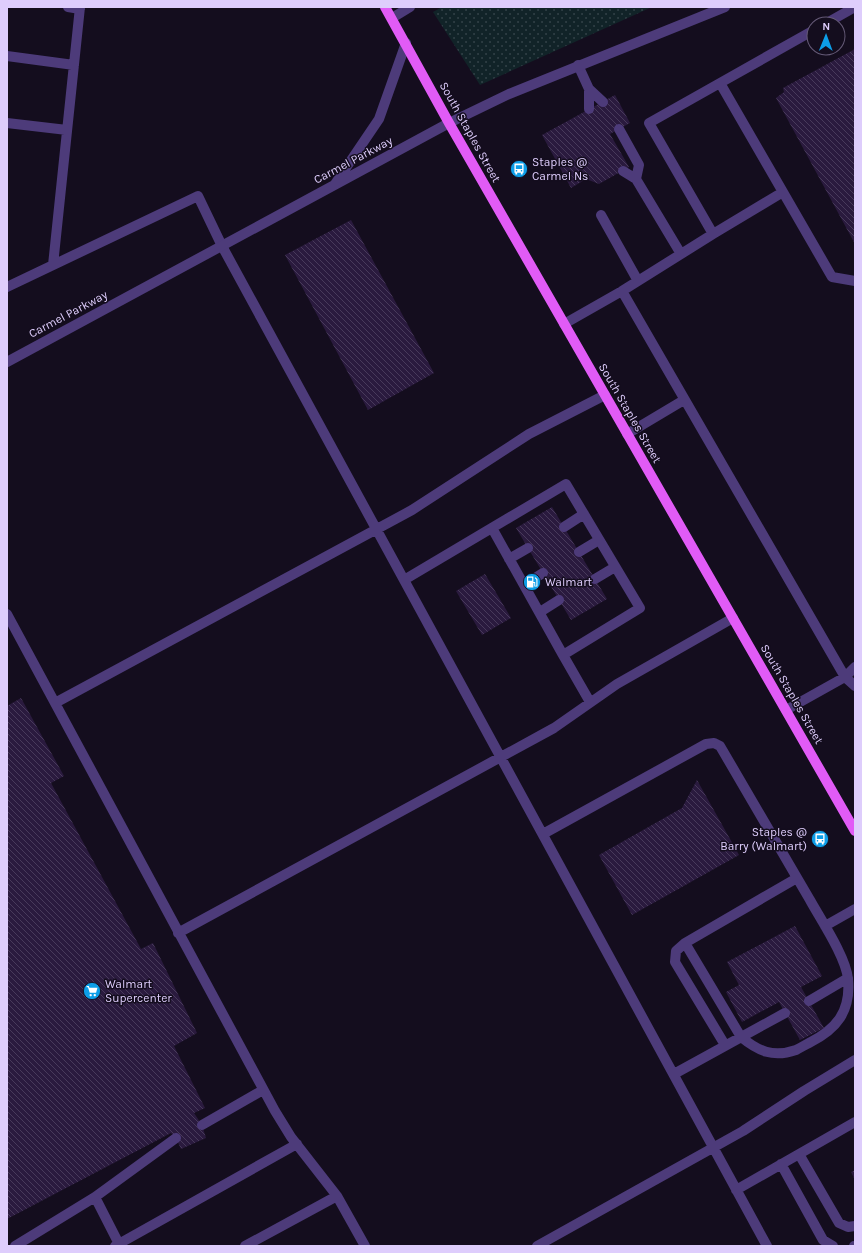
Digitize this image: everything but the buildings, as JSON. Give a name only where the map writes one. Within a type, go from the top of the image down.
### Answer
[{"type":"main road","name":"South Staples Street","points":[[386,7],[449,123],[855,832]]},
{"type":"street","points":[[53,265],[80,8],[68,7]]},
{"type":"street","points":[[392,18],[410,7]]},
{"type":"street","name":"Carmel Parkway","points":[[7,362],[449,123],[509,94],[578,65],[725,7]]},
{"type":"street","points":[[839,16],[855,7]]},
{"type":"street","points":[[713,234],[649,123],[806,35]]},
{"type":"street","points":[[334,185],[379,119],[406,43]]},
{"type":"street","points":[[7,56],[74,65]]},
{"type":"street","points":[[578,65],[589,89],[603,102]]},
{"type":"street","points":[[720,83],[832,277],[855,281]]},
{"type":"street","points":[[589,89],[589,109]]},
{"type":"street","points":[[7,123],[67,130]]},
{"type":"street","points":[[619,129],[640,165],[636,179]]},
{"type":"street","points":[[623,170],[636,179],[681,254]]},
{"type":"street","points":[[564,324],[622,291],[783,192]]},
{"type":"street","points":[[7,287],[198,196],[222,246],[767,1246]]},
{"type":"street","points":[[601,215],[638,281]]},
{"type":"street","points":[[622,291],[846,677],[855,686]]},
{"type":"street","points":[[55,703],[412,510],[529,434],[605,395]]},
{"type":"street","points":[[627,434],[684,400]]},
{"type":"street","points":[[404,580],[566,484],[640,608],[563,655]]},
{"type":"street","points":[[564,526],[584,514]]},
{"type":"street","points":[[492,528],[590,702]]},
{"type":"street","points":[[579,552],[599,540]]},
{"type":"street","points":[[510,559],[528,548]]},
{"type":"street","points":[[595,579],[615,567]]},
{"type":"street","points":[[524,585],[543,573]]},
{"type":"street","points":[[540,612],[560,600]]},
{"type":"street","points":[[7,614],[263,1090],[297,1144],[336,1196],[365,1246]]},
{"type":"street","points":[[178,933],[554,728],[617,684],[733,618]]},
{"type":"street","points":[[786,710],[846,677],[855,667]]},
{"type":"street","points":[[543,834],[706,744],[714,743],[720,746],[825,926],[842,960],[848,978],[848,995],[844,1011],[837,1024],[827,1034],[814,1041],[796,1050],[778,1053],[765,1053],[752,1047],[740,1037],[685,943]]},
{"type":"street","points":[[725,1045],[675,962],[676,951],[685,943],[797,878]]},
{"type":"street","points":[[825,926],[855,908]]},
{"type":"street","points":[[809,1001],[848,978]]},
{"type":"street","points":[[674,1074],[785,1013]]},
{"type":"street","points":[[537,1246],[743,1131],[804,1090],[855,1060]]},
{"type":"street","points":[[202,1125],[263,1090]]},
{"type":"street","points":[[736,1190],[855,1122]]},
{"type":"street","points":[[15,1246],[95,1197],[176,1138]]},
{"type":"street","points":[[95,1197],[117,1245],[297,1144]]},
{"type":"street","points":[[799,1154],[839,1223],[848,1227],[855,1226]]},
{"type":"street","points":[[781,1164],[823,1240],[833,1246]]},
{"type":"street","points":[[245,1246],[336,1196]]},
{"type":"green space","points":[[442,7],[652,7],[480,85],[433,12]]},
{"type":"place","name":"Staples @ Carmel Ns","points":[[519,169]]},
{"type":"place","name":"Walmart","points":[[532,582]]},
{"type":"place","name":"Staples @ Barry (Walmart)","points":[[820,839]]},
{"type":"place","name":"Walmart Supercenter","points":[[92,991]]}]
